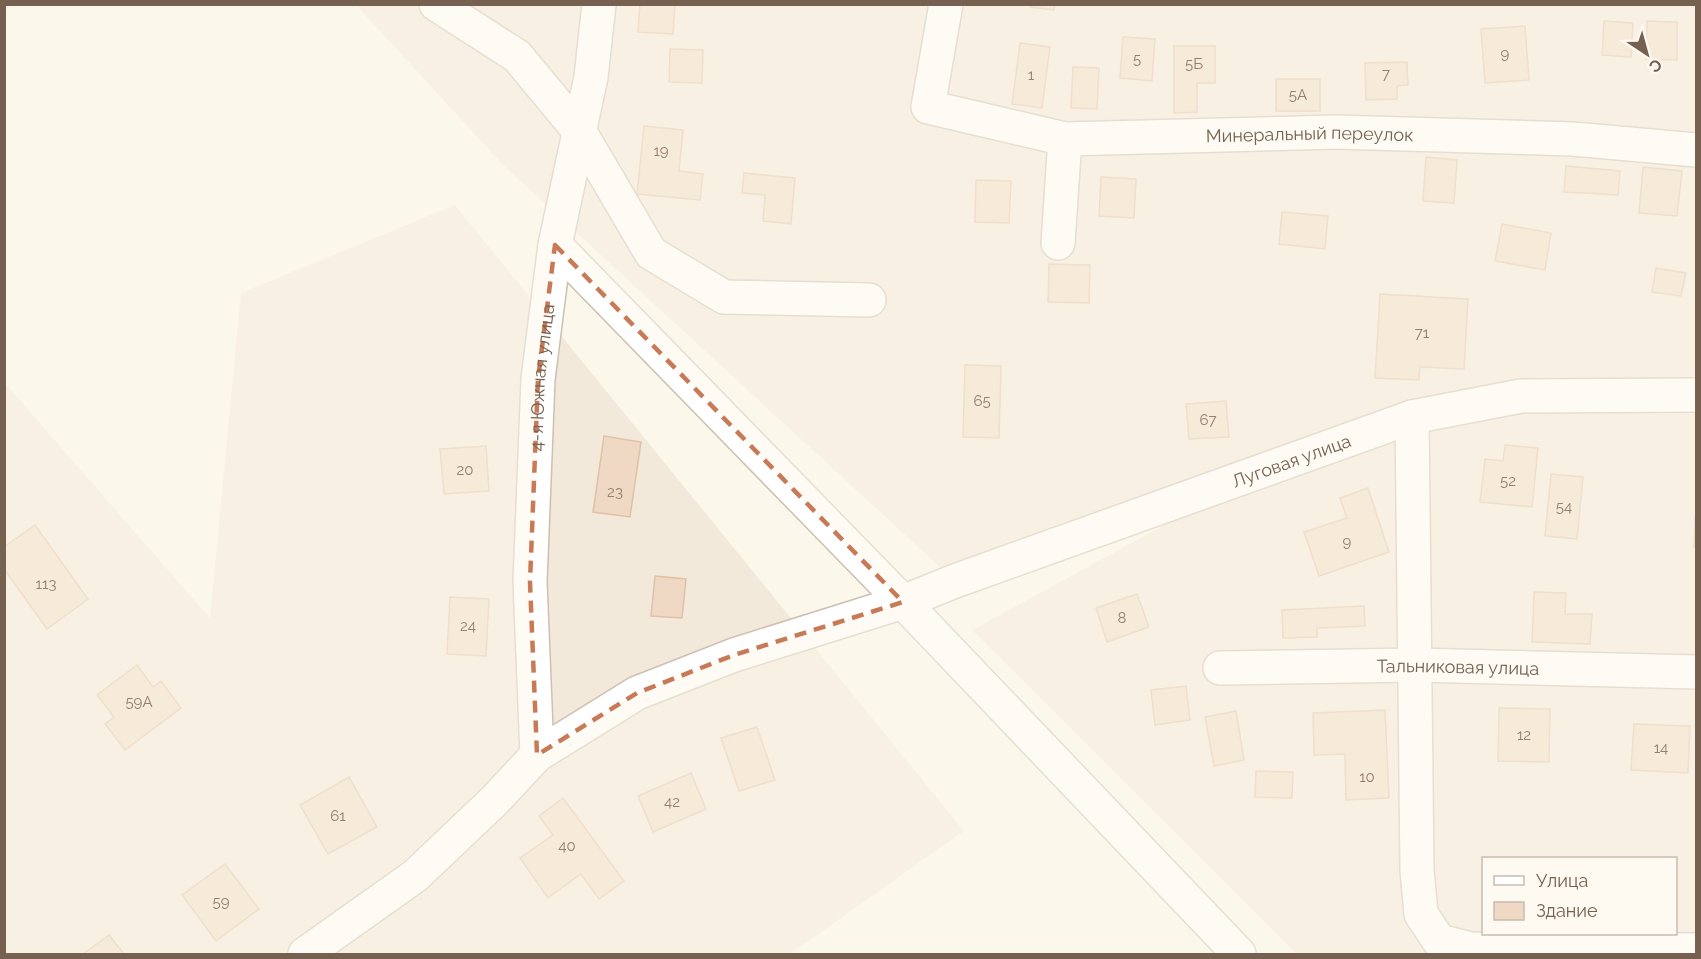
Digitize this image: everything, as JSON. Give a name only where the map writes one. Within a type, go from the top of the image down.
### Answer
[{"type":"street","points":[[436,4],[517,56],[580,132],[651,253],[724,297],[868,300]]},
{"type":"street","name":"4-я Южная улица","points":[[537,755],[530,582],[538,379],[555,245],[591,77],[599,4]]},
{"type":"street","name":"Минеральный переулок","points":[[946,4],[928,107],[1065,139],[1336,132],[1573,139],[1696,150]]},
{"type":"street","points":[[1058,243],[1065,139]]},
{"type":"street","points":[[555,245],[903,603],[1239,954]]},
{"type":"street","name":"Луговая улица","points":[[304,954],[416,876],[494,801],[537,755],[637,693],[734,655],[903,603],[966,577],[1412,417],[1521,396],[1696,395]]},
{"type":"street","points":[[1412,417],[1418,881],[1421,914],[1439,941],[1471,949],[1696,950]]},
{"type":"street","name":"Тальниковая улица","points":[[1220,668],[1415,665],[1696,672]]},
{"type":"highlighted area","points":[[555,245],[903,602],[734,655],[637,693],[537,755],[530,582],[538,379]]},
{"type":"shaded area","points":[[356,5],[1696,5],[1696,954],[1297,954],[972,630],[1267,469],[955,581],[504,166]]},
{"type":"shaded area","points":[[455,205],[964,831],[790,954],[5,954],[4,382],[210,618],[241,293]]},
{"type":"building","points":[[640,4],[675,4],[673,34],[638,32]]},
{"type":"building","points":[[1030,4],[1055,4],[1054,10],[1030,7]]},
{"type":"building","points":[[1604,21],[1633,23],[1631,57],[1602,55]]},
{"type":"building","points":[[1647,21],[1677,22],[1677,60],[1646,59]]},
{"type":"building","points":[[1525,26],[1529,80],[1485,83],[1481,29]]},
{"type":"building","points":[[1123,37],[1155,39],[1152,81],[1120,78]]},
{"type":"building","points":[[1020,43],[1050,47],[1042,108],[1012,104]]},
{"type":"building","points":[[1174,46],[1215,46],[1215,83],[1197,83],[1197,112],[1174,113]]},
{"type":"building","points":[[670,49],[703,50],[702,83],[669,82]]},
{"type":"building","points":[[1407,62],[1408,85],[1397,86],[1397,99],[1366,100],[1365,63]]},
{"type":"building","points":[[1073,67],[1099,68],[1097,109],[1071,108]]},
{"type":"building","points":[[1276,79],[1320,79],[1320,111],[1276,111]]},
{"type":"building","points":[[644,126],[683,130],[679,171],[703,174],[700,200],[637,194]]},
{"type":"building","points":[[1426,157],[1457,160],[1454,203],[1423,201]]},
{"type":"building","points":[[1566,166],[1620,171],[1618,195],[1564,192]]},
{"type":"building","points":[[1643,167],[1682,171],[1677,216],[1639,213]]},
{"type":"building","points":[[744,173],[795,178],[791,224],[763,221],[765,195],[742,193]]},
{"type":"building","points":[[1101,177],[1136,179],[1134,218],[1099,216]]},
{"type":"building","points":[[976,180],[1011,181],[1009,223],[975,222]]},
{"type":"building","points":[[1282,212],[1328,216],[1325,249],[1279,244]]},
{"type":"building","points":[[1502,224],[1551,233],[1545,270],[1495,261]]},
{"type":"building","points":[[1049,264],[1090,265],[1089,303],[1048,302]]},
{"type":"building","points":[[1656,268],[1686,273],[1681,296],[1652,292]]},
{"type":"building","points":[[1380,294],[1468,299],[1464,369],[1420,367],[1419,380],[1375,378]]},
{"type":"building","points":[[965,365],[1001,366],[999,438],[963,437]]},
{"type":"building","points":[[1226,401],[1229,437],[1189,439],[1186,404]]},
{"type":"building","points":[[604,436],[641,442],[630,517],[593,512]]},
{"type":"building","points":[[1505,445],[1538,448],[1532,507],[1480,502],[1485,459],[1503,461]]},
{"type":"building","points":[[486,446],[489,491],[444,494],[440,449]]},
{"type":"building","points":[[1551,474],[1583,477],[1577,539],[1545,536]]},
{"type":"building","points":[[1368,488],[1389,552],[1319,576],[1304,532],[1347,518],[1340,498]]},
{"type":"building","points":[[1695,517],[1696,547],[1694,547]]},
{"type":"building","points":[[35,525],[88,599],[47,629],[4,569],[4,547]]},
{"type":"building","points":[[655,576],[686,579],[682,618],[651,616]]},
{"type":"building","points":[[1534,592],[1566,593],[1565,614],[1592,614],[1590,644],[1532,642]]},
{"type":"building","points":[[1137,594],[1149,627],[1107,642],[1096,608]]},
{"type":"building","points":[[450,597],[489,599],[486,656],[447,654]]},
{"type":"building","points":[[1364,606],[1365,626],[1317,628],[1317,637],[1283,638],[1282,610]]},
{"type":"building","points":[[137,665],[153,687],[161,681],[181,708],[125,750],[105,724],[114,717],[97,695]]},
{"type":"building","points":[[1186,686],[1190,720],[1155,725],[1151,690]]},
{"type":"building","points":[[1499,708],[1550,709],[1549,762],[1498,761]]},
{"type":"building","points":[[1385,710],[1389,798],[1346,800],[1345,754],[1314,755],[1313,713]]},
{"type":"building","points":[[1236,711],[1244,760],[1214,766],[1205,717]]},
{"type":"building","points":[[1634,724],[1690,726],[1688,773],[1631,770]]},
{"type":"building","points":[[757,727],[775,780],[739,791],[721,738]]},
{"type":"building","points":[[1256,771],[1293,772],[1292,798],[1255,797]]},
{"type":"building","points":[[691,773],[706,809],[653,832],[638,796]]},
{"type":"building","points":[[349,777],[377,827],[328,854],[300,805]]},
{"type":"building","points":[[563,798],[624,881],[599,899],[581,874],[548,898],[520,858],[553,835],[539,816]]},
{"type":"building","points":[[225,864],[259,909],[216,941],[182,895]]},
{"type":"building","points":[[109,935],[124,954],[83,954]]}]
